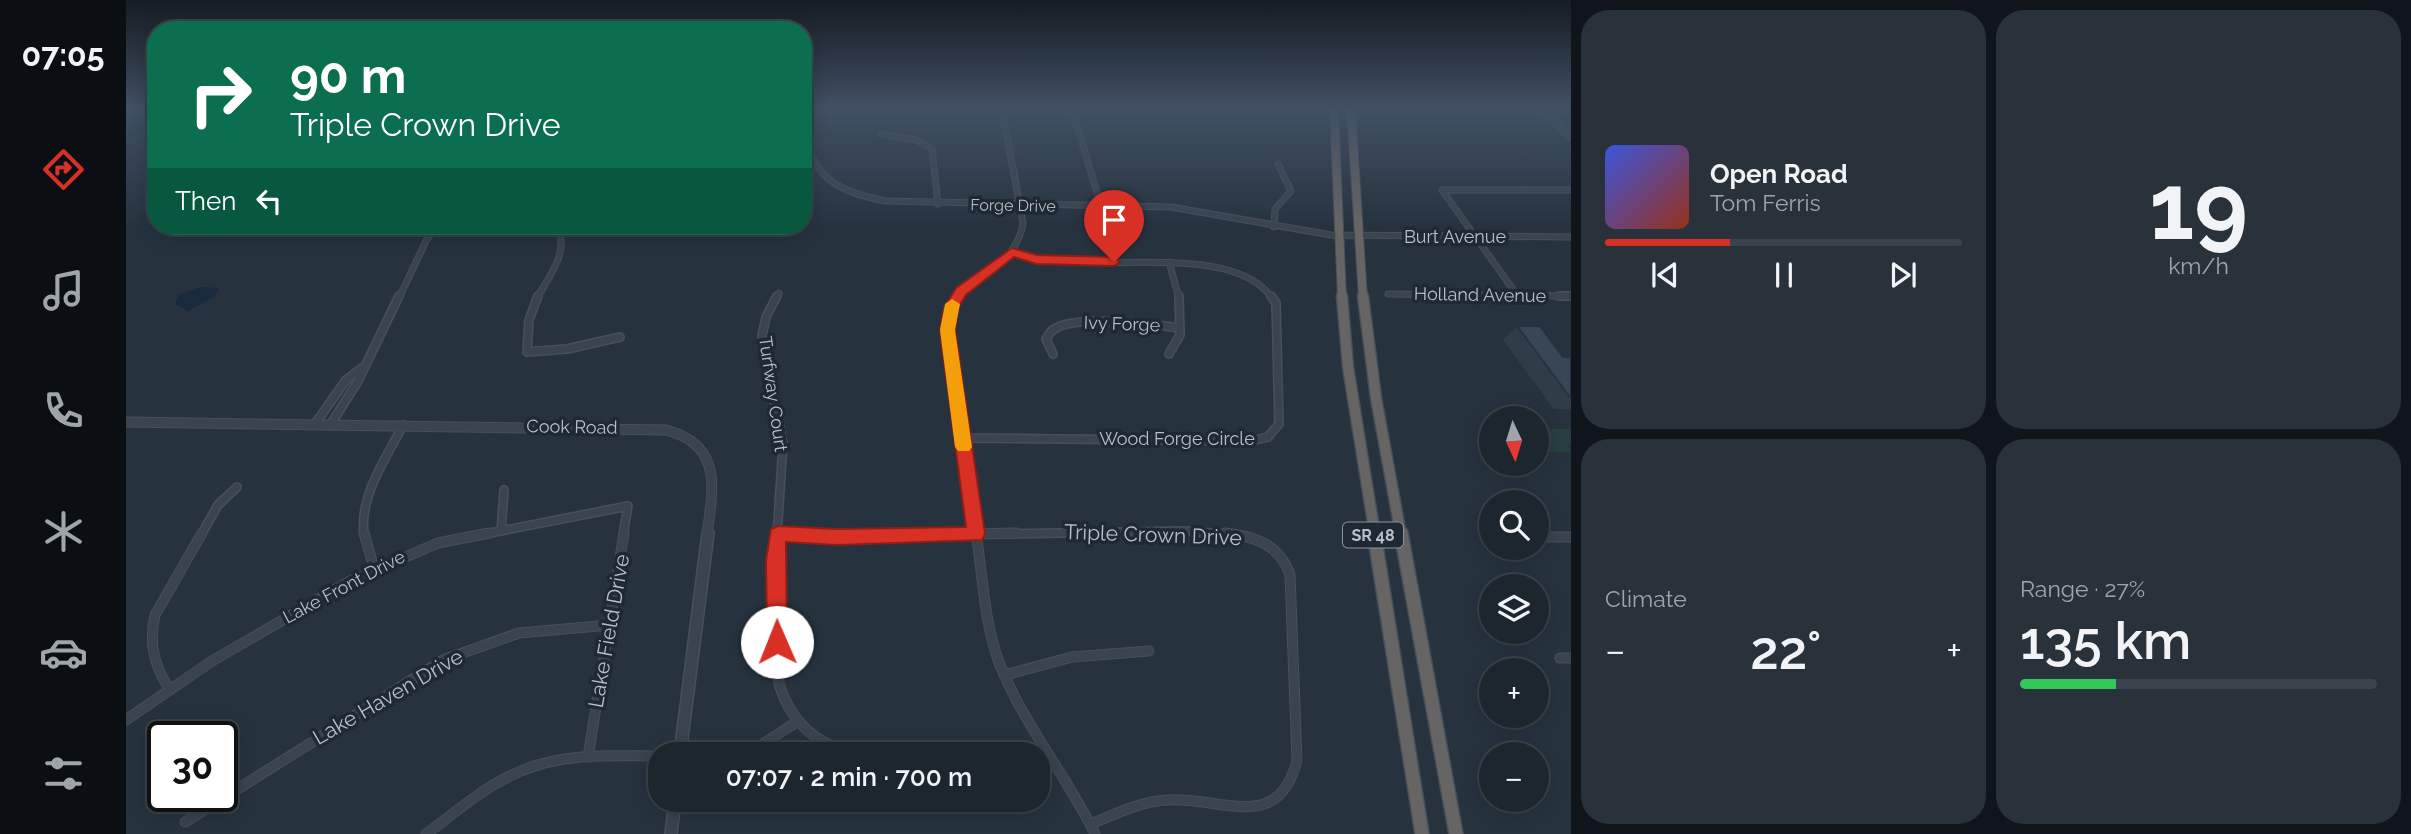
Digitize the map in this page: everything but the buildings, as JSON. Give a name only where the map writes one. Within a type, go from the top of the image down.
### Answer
[{"type":"highway","name":"SR 48","points":[[1335,148],[1343,322],[1358,440],[1422,834]]},
{"type":"highway","name":"SR 48","points":[[1353,148],[1367,331],[1384,451],[1456,834]]},
{"type":"street","points":[[930,148],[938,204]]},
{"type":"street","points":[[1009,148],[1022,235],[1012,252],[961,292],[948,318],[962,438],[992,641],[1004,675],[1095,834]]},
{"type":"street","points":[[1084,148],[1101,206]]},
{"type":"street","name":"Forge Drive","points":[[812,162],[816,170],[844,190],[886,201],[1180,208],[1274,228],[1338,235]]},
{"type":"street","points":[[1274,228],[1274,207],[1288,198],[1291,191],[1278,164]]},
{"type":"street","points":[[1517,295],[1442,190],[1571,190]]},
{"type":"street","points":[[331,424],[358,381],[430,235]]},
{"type":"street","points":[[560,235],[562,253],[558,267],[533,305],[527,330],[527,352],[567,349],[620,337]]},
{"type":"street","name":"Burt Avenue","points":[[1338,235],[1571,237]]},
{"type":"street","name":"Wood Forge Circle","points":[[962,438],[1252,441],[1272,435],[1279,424],[1274,296],[1266,285],[1252,278],[1190,264],[1041,260],[1012,252]]},
{"type":"street","points":[[1169,354],[1177,345],[1180,292],[1170,262]]},
{"type":"street","name":"Turfway Court","points":[[779,293],[766,317],[762,336],[783,445],[775,560],[778,669],[782,697],[795,723]]},
{"type":"street","name":"Holland Avenue","points":[[1388,294],[1571,296]]},
{"type":"street","name":"Ivy Forge","points":[[1053,354],[1048,347],[1048,336],[1051,330],[1062,324],[1135,323],[1179,328]]},
{"type":"street","points":[[315,424],[346,380],[363,367]]},
{"type":"street","name":"Cook Road","points":[[126,422],[652,428],[684,434],[702,449],[710,464],[713,490],[682,742]]},
{"type":"street","points":[[374,568],[366,546],[364,516],[368,500],[403,425]]},
{"type":"street","points":[[168,687],[157,670],[152,653],[150,633],[155,615],[218,505],[237,487]]},
{"type":"street","points":[[501,531],[505,490]]},
{"type":"street","name":"Lake Front Drive","points":[[126,720],[168,687],[374,568],[439,543],[628,506]]},
{"type":"street","name":"Lake Field Drive","points":[[588,757],[628,506]]},
{"type":"street","name":"Triple Crown Drive","points":[[778,534],[837,537],[1117,531],[1235,535],[1268,544],[1284,559],[1290,571],[1297,760],[1294,782],[1288,795],[1271,808],[1256,811],[1166,800],[1143,804],[1091,824]]},
{"type":"street","points":[[1549,537],[1571,537]]},
{"type":"street","name":"Lake Haven Drive","points":[[185,822],[443,660],[519,633],[610,625]]},
{"type":"street","points":[[1004,675],[1072,657],[1149,651]]},
{"type":"street","points":[[1560,658],[1571,658]]},
{"type":"street","points":[[768,742],[795,723],[820,742]]},
{"type":"street","points":[[425,834],[478,796],[520,771],[551,761],[588,757],[648,756]]},
{"type":"street","points":[[671,834],[674,812]]},
{"type":"green space","points":[[1549,429],[1571,429],[1571,443],[1568,444],[1571,452],[1550,452]]},
{"type":"water","points":[[200,287],[219,288],[215,296],[188,311],[175,304],[178,295]]},
{"type":"slow traffic","points":[[952,304],[947,330],[964,447]]},
{"type":"route","points":[[777,642],[775,560],[778,534],[837,537],[976,534],[947,330],[954,301],[966,286],[1012,252],[1036,260],[1114,262]]}]
